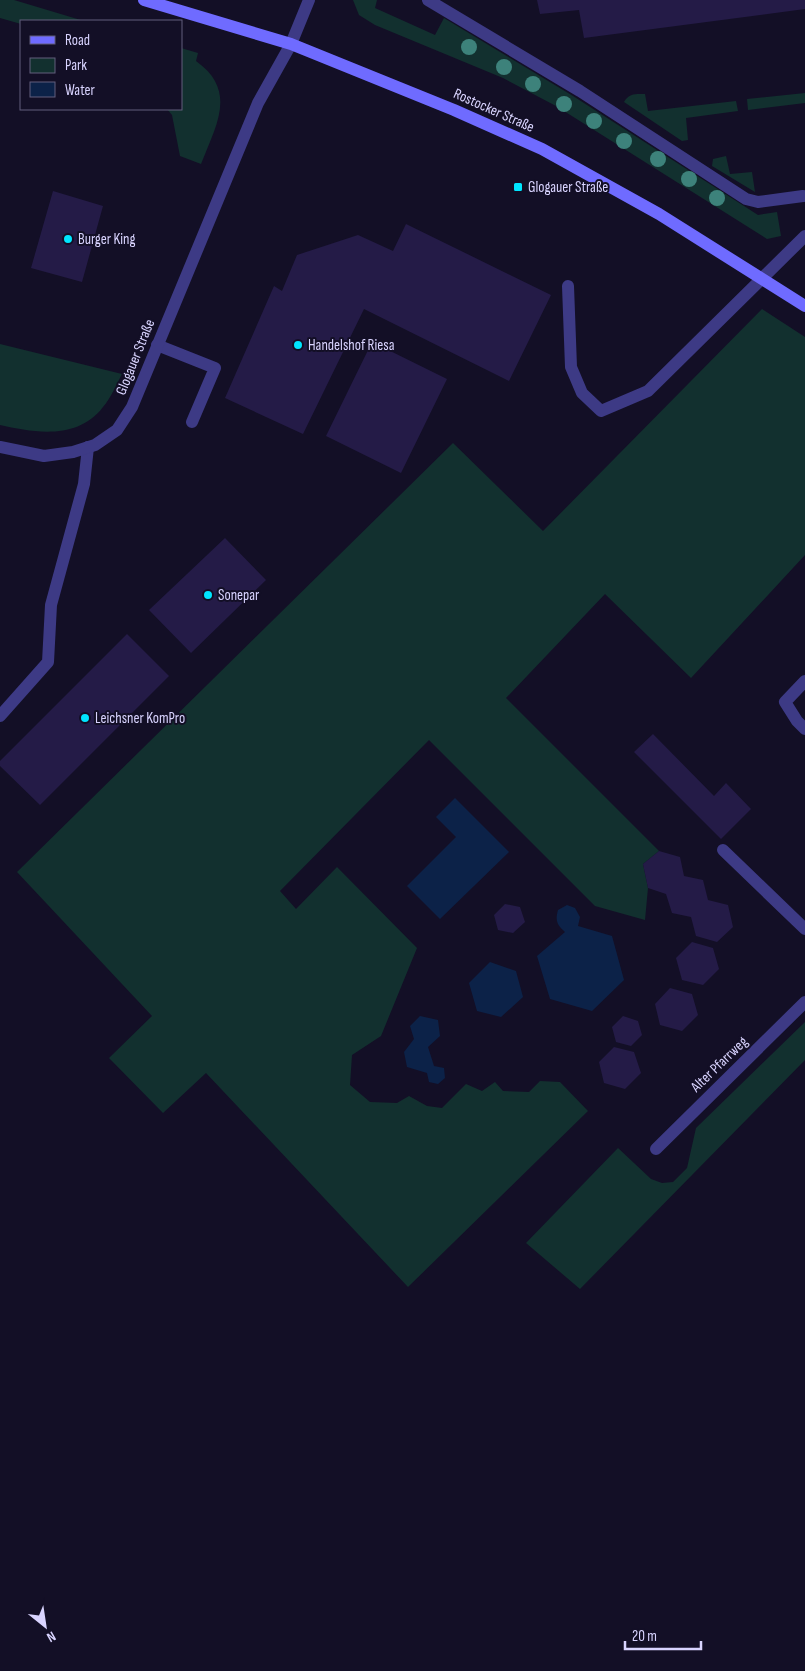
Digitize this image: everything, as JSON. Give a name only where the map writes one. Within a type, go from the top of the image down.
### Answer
[{"type":"street","name":"Rostocker Straße","points":[[144,0],[291,44],[454,110],[542,149],[659,214],[805,306]]},
{"type":"street","name":"Glogauer Straße","points":[[0,447],[44,456],[73,452],[95,445],[116,430],[132,407],[258,103],[291,44],[309,0]]},
{"type":"street","points":[[428,0],[588,96],[746,199],[758,202],[803,196]]},
{"type":"street","points":[[568,286],[571,367],[582,392],[601,411],[648,391],[805,236]]},
{"type":"street","points":[[158,345],[216,368],[192,422]]},
{"type":"street","points":[[0,716],[48,662],[51,605],[82,493],[88,447]]},
{"type":"street","points":[[805,680],[785,702],[797,721],[805,729]]},
{"type":"street","points":[[723,850],[805,929]]},
{"type":"street","name":"Alter Pfarrweg","points":[[656,1149],[805,1002]]},
{"type":"green space","points":[[0,0],[14,0],[81,20],[20,20],[20,24],[0,18]]},
{"type":"green space","points":[[353,0],[377,0],[375,8],[435,35],[444,18],[573,96],[758,215],[777,212],[781,236],[767,239],[556,106],[503,78],[375,25],[359,15]]},
{"type":"green space","points":[[182,48],[198,53],[196,61],[209,72],[217,84],[220,96],[217,122],[201,164],[180,156],[172,115],[168,110],[182,110]]},
{"type":"green space","points":[[805,93],[805,103],[748,110],[747,99]]},
{"type":"green space","points":[[645,94],[648,111],[736,101],[738,111],[686,118],[688,140],[682,141],[624,102],[630,96]]},
{"type":"green space","points":[[726,156],[730,174],[752,172],[755,192],[712,166],[713,159]]},
{"type":"green space","points":[[762,309],[805,337],[805,555],[691,678],[605,594],[506,698],[659,851],[643,864],[648,888],[645,920],[595,906],[429,740],[280,891],[296,909],[337,867],[417,948],[381,1036],[352,1055],[350,1085],[370,1102],[397,1103],[409,1096],[427,1106],[442,1108],[466,1084],[482,1091],[495,1082],[503,1091],[529,1092],[540,1081],[560,1082],[588,1111],[408,1287],[206,1073],[163,1113],[109,1058],[152,1016],[17,872],[453,443],[543,531]]},
{"type":"green space","points":[[0,344],[122,374],[106,403],[93,418],[81,425],[69,429],[41,432],[0,425]]},
{"type":"green space","points":[[805,1022],[805,1060],[580,1289],[526,1243],[618,1148],[651,1179],[662,1183],[673,1182],[687,1168],[696,1128]]},
{"type":"water","points":[[455,798],[509,852],[440,919],[407,886],[456,837],[436,817]]},
{"type":"water","points":[[567,905],[575,908],[580,917],[578,926],[612,936],[624,980],[592,1011],[550,999],[537,956],[565,932],[558,925],[557,917],[558,910]]},
{"type":"water","points":[[490,962],[516,971],[523,997],[501,1017],[477,1011],[469,983]]},
{"type":"water","points":[[420,1016],[438,1020],[440,1036],[428,1047],[434,1066],[444,1068],[445,1078],[438,1084],[429,1082],[427,1073],[407,1067],[404,1052],[414,1039],[410,1026]]},
{"type":"building","points":[[537,0],[805,0],[805,9],[584,38],[579,10],[540,14]]},
{"type":"building","points":[[53,191],[103,206],[82,282],[31,268]]},
{"type":"building","name":"Handelshof Riesa","points":[[406,224],[551,295],[509,381],[364,309],[303,434],[225,398],[274,286],[282,291],[297,255],[358,235],[393,251]]},
{"type":"building","points":[[372,342],[447,379],[401,473],[326,436]]},
{"type":"building","name":"Sonepar","points":[[225,538],[266,580],[191,653],[149,610]]},
{"type":"building","name":"Leichsner KomPro","points":[[127,634],[169,676],[40,805],[0,766],[0,761]]},
{"type":"building","points":[[653,734],[714,796],[726,783],[751,809],[721,839],[634,752]]},
{"type":"building","points":[[659,851],[680,857],[684,876],[703,880],[708,900],[728,905],[733,927],[717,942],[696,936],[691,917],[672,913],[666,894],[648,888],[643,864]]},
{"type":"building","points":[[505,904],[520,907],[525,922],[513,933],[498,930],[494,915]]},
{"type":"building","points":[[692,942],[713,948],[719,969],[703,985],[682,980],[676,958]]},
{"type":"building","points":[[670,988],[692,994],[698,1015],[682,1031],[660,1025],[655,1004]]},
{"type":"building","points":[[623,1016],[638,1021],[642,1035],[631,1046],[616,1042],[612,1027]]},
{"type":"building","points":[[614,1047],[634,1052],[641,1073],[625,1089],[604,1083],[599,1062]]},
{"type":"place","name":"Glogauer Straße","points":[[518,187]]},
{"type":"place","name":"Burger King","points":[[68,239]]},
{"type":"place","name":"Handelshof Riesa","points":[[298,345]]},
{"type":"place","name":"Sonepar","points":[[208,595]]},
{"type":"place","name":"Leichsner KomPro","points":[[85,718]]}]
